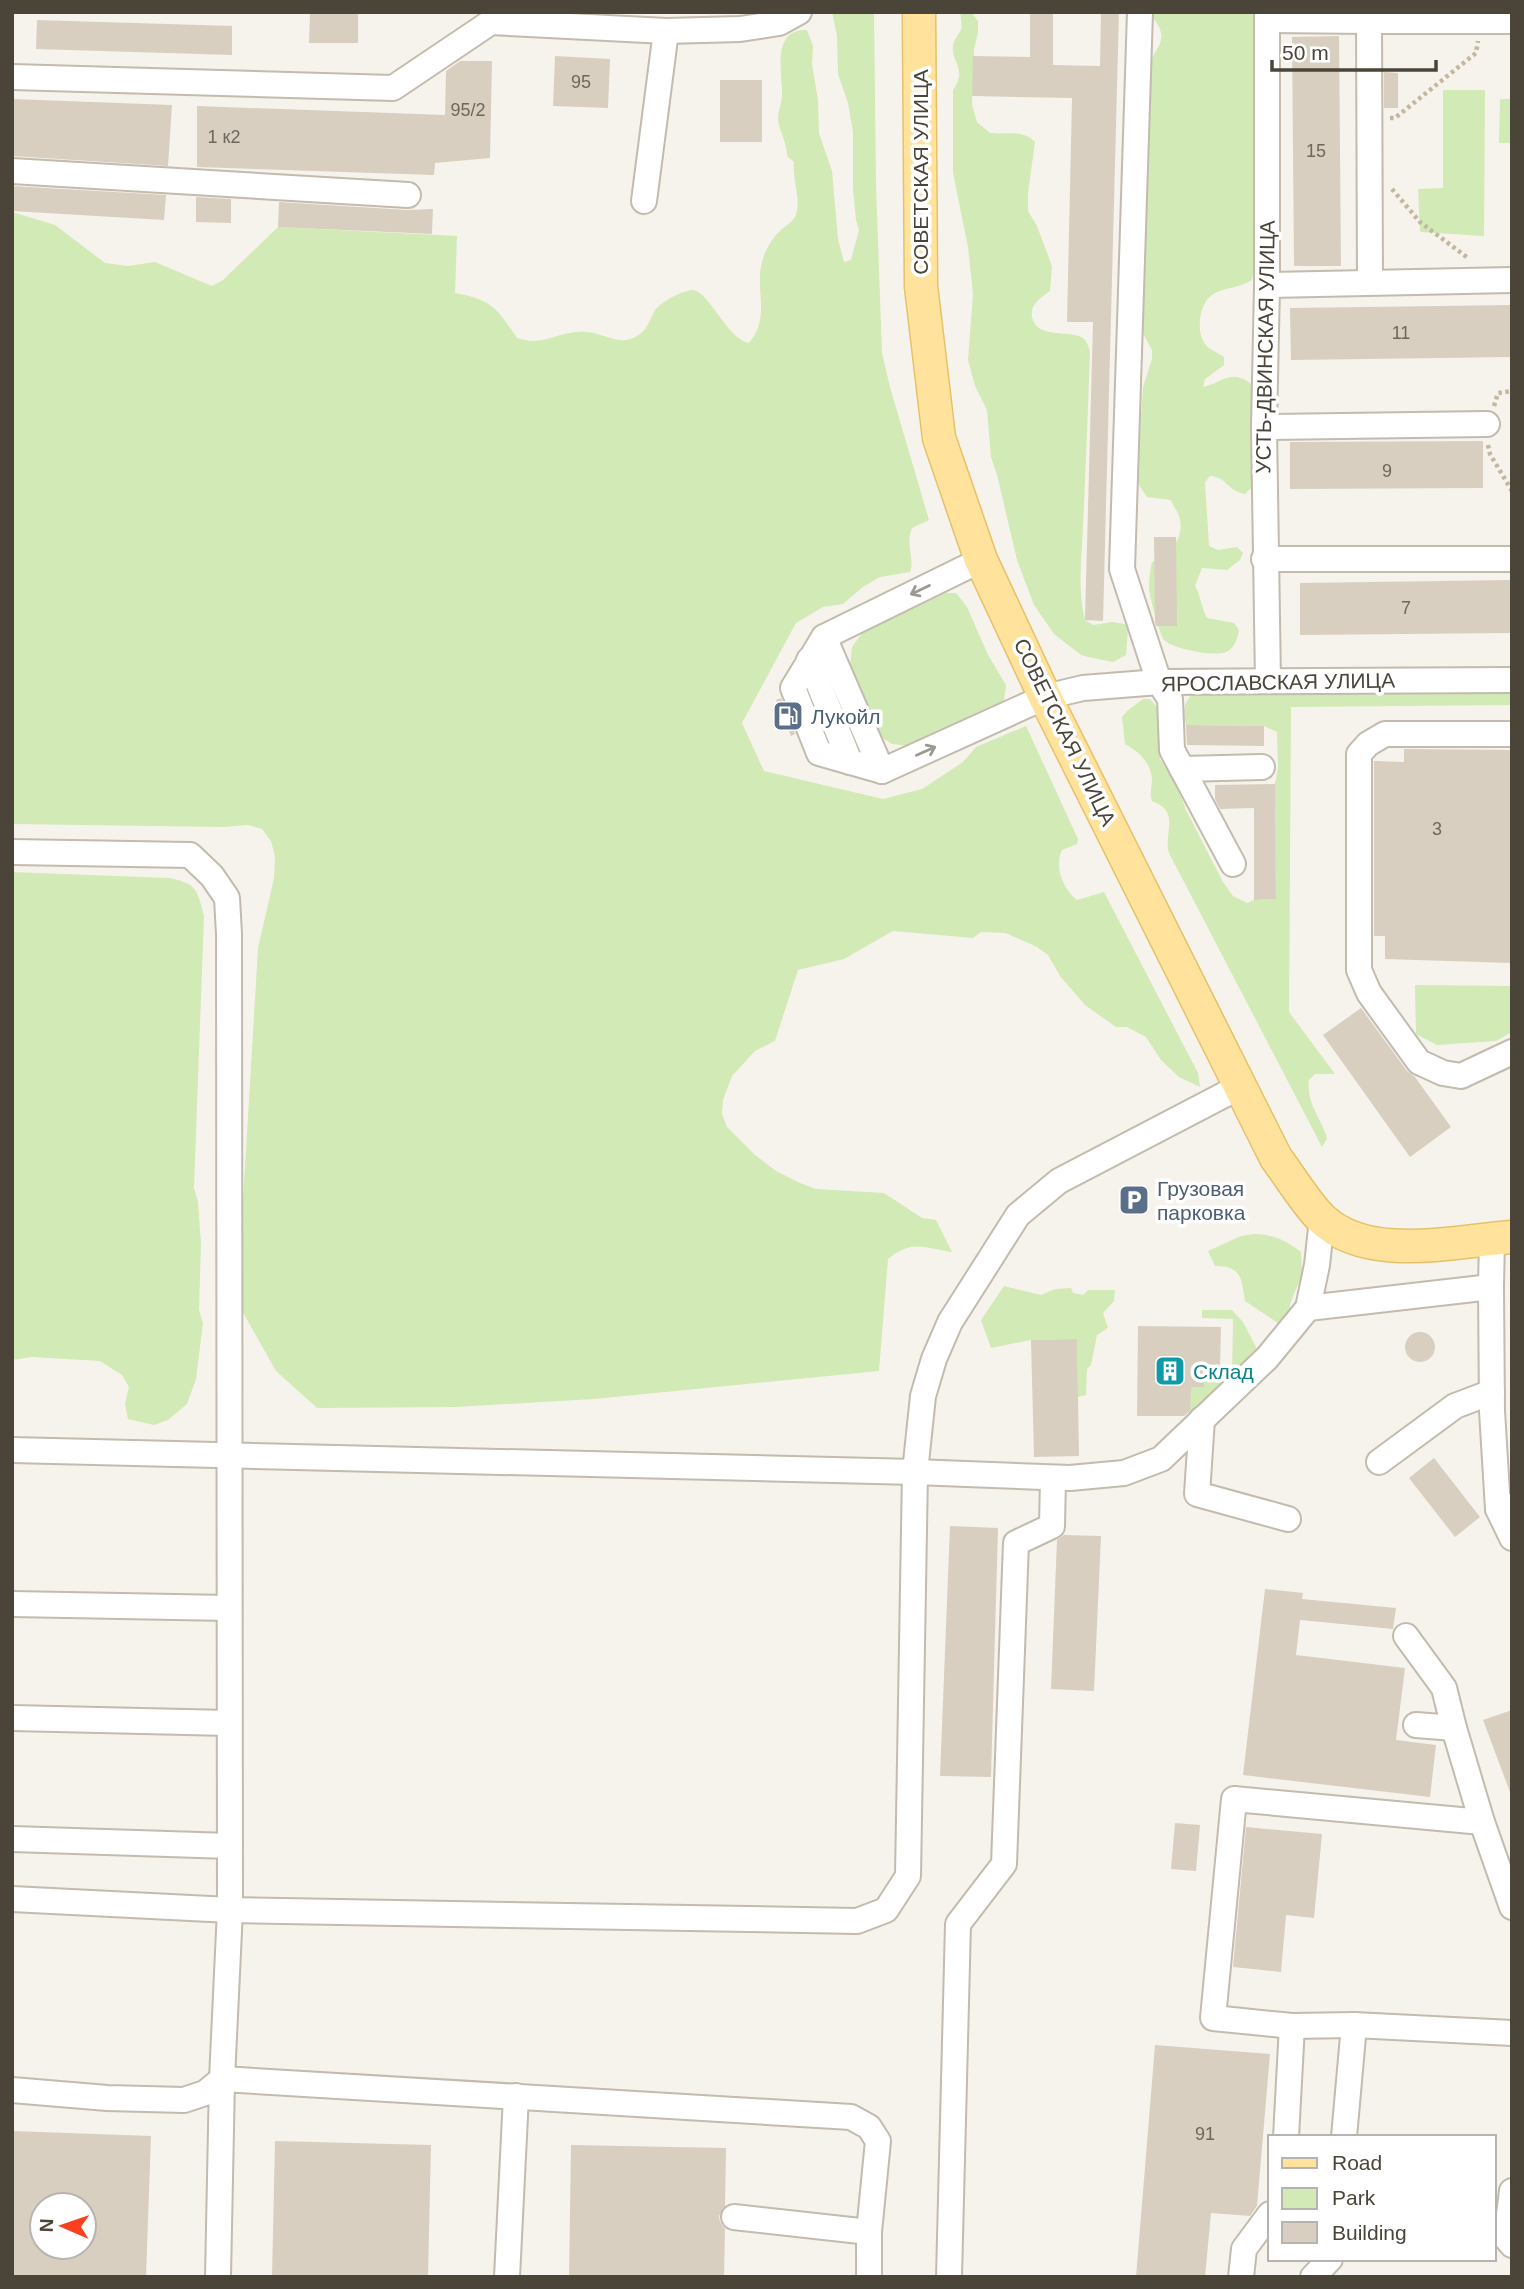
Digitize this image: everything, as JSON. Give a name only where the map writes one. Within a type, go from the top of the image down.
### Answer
[{"type":"main road","name":"СОВЕТСКАЯ УЛИЦА","points":[[919,12],[921,286],[939,438],[981,559],[1045,697],[1276,1158],[1322,1219],[1347,1235],[1369,1242],[1397,1245],[1437,1245],[1502,1237]]},
{"type":"street","points":[[12,77],[393,88],[491,22],[666,31],[740,29],[779,23],[799,12]]},
{"type":"street","points":[[1140,12],[1122,569],[1158,682],[1170,699],[1172,750],[1233,864]]},
{"type":"street","points":[[1267,16],[1512,22]]},
{"type":"street","name":"УСТЬ-ДВИНСКАЯ УЛИЦА","points":[[1267,16],[1264,559],[1268,681]]},
{"type":"street","points":[[1369,20],[1370,281]]},
{"type":"street","points":[[644,201],[666,31]]},
{"type":"street","points":[[12,171],[408,195]]},
{"type":"street","points":[[1267,285],[1505,280]]},
{"type":"street","points":[[1264,427],[1487,424]]},
{"type":"street","points":[[882,771],[819,753],[793,688],[824,637],[981,559]]},
{"type":"street","points":[[1264,559],[1512,559]]},
{"type":"street","points":[[824,637],[882,771]]},
{"type":"street","name":"ЯРОСЛАВСКАЯ УЛИЦА","points":[[882,771],[1045,697],[1083,688],[1158,682],[1512,680]]},
{"type":"street","points":[[1512,734],[1385,734],[1368,744],[1359,754],[1359,970],[1368,993],[1419,1062],[1443,1073],[1461,1076],[1512,1052]]},
{"type":"street","points":[[1182,769],[1262,767]]},
{"type":"street","points":[[12,852],[190,855],[212,876],[227,898],[230,1910],[222,2079],[218,2277]]},
{"type":"street","points":[[12,1899],[230,1910],[857,1921],[886,1910],[908,1876],[915,1472],[923,1396],[934,1359],[950,1322],[1018,1215],[1059,1181],[1241,1086]]},
{"type":"street","points":[[12,1450],[915,1472],[1053,1478],[1124,1473],[1161,1459],[1280,1344],[1308,1308],[1317,1265],[1322,1219]]},
{"type":"street","points":[[1502,1237],[1491,1287],[1492,1392],[1505,1507],[1512,1538]]},
{"type":"street","points":[[1308,1308],[1491,1287]]},
{"type":"street","points":[[1379,1462],[1455,1406],[1492,1392]]},
{"type":"street","points":[[1202,1419],[1197,1493],[1288,1519]]},
{"type":"street","points":[[949,2277],[958,1924],[1004,1864],[1016,1543],[1052,1526],[1053,1478]]},
{"type":"street","points":[[12,1604],[229,1608]]},
{"type":"street","points":[[1406,1636],[1444,1688],[1482,1822],[1512,1907]]},
{"type":"street","points":[[12,1718],[229,1723]]},
{"type":"street","points":[[1416,1725],[1454,1728]]},
{"type":"street","points":[[1482,1822],[1234,1799],[1213,2018],[1292,2026],[1354,2025],[1512,2033]]},
{"type":"street","points":[[12,1839],[230,1846]]},
{"type":"street","points":[[1343,2135],[1354,2025]]},
{"type":"street","points":[[1286,2135],[1292,2026]]},
{"type":"street","points":[[12,2090],[107,2098],[184,2100],[205,2093],[222,2079],[851,2117],[869,2127],[878,2141],[869,2232],[869,2277]]},
{"type":"street","points":[[507,2277],[516,2096]]},
{"type":"street","points":[[1512,2191],[1506,2238],[1512,2245]]},
{"type":"street","points":[[734,2217],[869,2232]]},
{"type":"street","points":[[1241,2277],[1244,2249],[1268,2217]]},
{"type":"street","points":[[1313,2277],[1328,2261]]},
{"type":"path","points":[[1368,118],[1395,118],[1476,53],[1479,22]]},
{"type":"path","points":[[1369,162],[1420,222],[1505,280]]},
{"type":"path","points":[[1487,424],[1490,454],[1512,491]]},
{"type":"green space","points":[[832,12],[874,12],[882,353],[929,520],[912,528],[909,540],[910,572],[880,577],[843,604],[823,607],[796,623],[742,723],[764,771],[883,799],[922,789],[963,762],[976,747],[1026,726],[1078,839],[1077,844],[1062,850],[1059,863],[1064,884],[1077,900],[1104,892],[1198,1073],[1200,1087],[1179,1077],[1161,1060],[1146,1037],[1127,1027],[1116,1027],[1085,1005],[1060,976],[1048,955],[1037,947],[1006,933],[981,932],[973,938],[893,931],[844,959],[798,970],[775,1041],[755,1051],[732,1076],[723,1100],[722,1114],[727,1127],[755,1155],[776,1171],[800,1183],[816,1189],[884,1193],[922,1218],[936,1220],[952,1252],[918,1246],[904,1249],[888,1259],[879,1371],[594,1399],[455,1407],[317,1408],[276,1371],[237,1302],[258,948],[274,878],[275,857],[271,841],[262,829],[248,825],[224,827],[12,824],[12,212],[55,225],[105,263],[128,266],[155,262],[212,286],[223,280],[278,227],[457,236],[455,293],[492,306],[517,338],[540,341],[578,332],[618,340],[630,339],[643,331],[655,310],[662,304],[678,294],[693,290],[705,298],[733,333],[749,343],[756,333],[761,312],[760,270],[764,255],[772,240],[793,220],[797,211],[794,162],[787,156],[778,118],[782,97],[781,55],[783,45],[795,31],[807,30],[813,46],[812,64],[818,100],[819,133],[832,171],[838,239],[844,262],[851,260],[859,230],[853,189],[853,132],[848,103],[838,74],[837,36]]},
{"type":"green space","points":[[960,12],[971,12],[978,21],[972,105],[977,122],[990,133],[1025,135],[1035,142],[1028,211],[1037,226],[1052,266],[1050,291],[1034,304],[1032,317],[1035,324],[1046,331],[1081,337],[1090,351],[1081,596],[1085,620],[1093,625],[1112,622],[1125,624],[1128,629],[1126,655],[1113,662],[1081,655],[1054,634],[1034,605],[1017,560],[991,457],[987,410],[975,386],[968,360],[973,294],[968,247],[953,173],[953,90],[959,71],[953,46],[961,30]]},
{"type":"green space","points":[[1149,12],[1253,12],[1254,271],[1252,280],[1209,297],[1200,319],[1204,343],[1224,357],[1224,365],[1205,379],[1203,387],[1233,377],[1246,380],[1254,386],[1251,488],[1245,494],[1234,490],[1216,477],[1210,476],[1205,482],[1209,546],[1218,550],[1237,547],[1243,553],[1240,560],[1227,570],[1202,568],[1195,586],[1207,618],[1234,623],[1239,630],[1233,646],[1229,651],[1221,653],[1185,649],[1164,640],[1149,592],[1152,562],[1165,555],[1175,544],[1181,524],[1171,500],[1147,497],[1137,482],[1143,387],[1152,359],[1152,350],[1139,326],[1144,295],[1151,62],[1161,41],[1159,28]]},
{"type":"green space","points":[[1443,90],[1485,90],[1484,236],[1420,232],[1418,189],[1443,188]]},
{"type":"green space","points":[[1500,99],[1512,99],[1512,143],[1499,143]]},
{"type":"green space","points":[[946,593],[956,593],[967,607],[988,655],[1006,685],[1004,702],[908,746],[892,744],[884,739],[874,726],[850,667],[852,647],[863,632]]},
{"type":"green space","points":[[1512,677],[1512,705],[1291,707],[1289,1012],[1335,1074],[1315,1074],[1309,1080],[1312,1104],[1327,1139],[1322,1147],[1170,855],[1167,811],[1152,801],[1151,773],[1139,754],[1125,744],[1122,717],[1143,699],[1150,699],[1160,711],[1160,759],[1176,783],[1186,810],[1223,882],[1233,896],[1247,903],[1276,899],[1277,732],[1264,726],[1186,725],[1185,705],[1193,693],[1198,690]]},
{"type":"green space","points":[[12,872],[169,878],[191,885],[200,900],[204,916],[194,1188],[198,1202],[201,1244],[199,1310],[203,1323],[196,1379],[187,1404],[168,1420],[154,1425],[128,1419],[125,1404],[129,1387],[122,1375],[100,1361],[32,1357],[12,1360]]},
{"type":"green space","points":[[1415,985],[1512,986],[1512,1032],[1496,1041],[1437,1045],[1416,1034]]},
{"type":"green space","points":[[1254,1234],[1279,1239],[1301,1252],[1302,1274],[1290,1304],[1290,1313],[1278,1323],[1245,1301],[1239,1275],[1231,1268],[1215,1266],[1208,1251],[1241,1236]]},
{"type":"green space","points":[[1004,1286],[1041,1295],[1055,1289],[1071,1288],[1073,1293],[1083,1295],[1088,1290],[1115,1290],[1114,1301],[1103,1313],[1108,1328],[1097,1335],[1091,1365],[1087,1369],[1086,1395],[1078,1397],[1077,1339],[1031,1340],[991,1348],[981,1320]]},
{"type":"green space","points":[[1202,1310],[1232,1310],[1243,1322],[1258,1351],[1232,1374],[1233,1319],[1202,1318]]},
{"type":"green space","points":[[1204,1380],[1221,1380],[1221,1388],[1190,1416],[1188,1387]]},
{"type":"building","points":[[310,12],[358,12],[358,43],[309,43]]},
{"type":"building","points":[[1030,12],[1053,12],[1053,65],[1100,66],[1101,12],[1119,12],[1103,621],[1085,620],[1093,322],[1067,322],[1072,98],[972,96],[973,56],[1030,57]]},
{"type":"building","points":[[37,20],[232,26],[232,55],[36,49]]},
{"type":"building","points":[[1339,36],[1341,266],[1294,266],[1292,37]]},
{"type":"building","points":[[555,56],[610,59],[608,108],[553,106]]},
{"type":"building","points":[[460,61],[492,61],[490,158],[435,163],[434,175],[197,167],[197,106],[445,115],[446,71]]},
{"type":"building","points":[[1384,72],[1398,73],[1398,108],[1384,108]]},
{"type":"building","points":[[720,80],[762,80],[762,142],[720,142]]},
{"type":"building","points":[[12,99],[172,105],[168,166],[12,156]]},
{"type":"building","points":[[12,186],[166,195],[164,220],[12,211]]},
{"type":"building","points":[[196,197],[231,199],[231,223],[196,222]]},
{"type":"building","points":[[279,202],[407,210],[433,209],[432,234],[278,227]]},
{"type":"building","points":[[1512,305],[1512,357],[1291,360],[1290,308]]},
{"type":"building","points":[[1483,441],[1483,488],[1290,489],[1290,442]]},
{"type":"building","points":[[1154,537],[1176,537],[1177,626],[1156,626]]},
{"type":"building","points":[[1512,580],[1512,633],[1300,635],[1300,583]]},
{"type":"building","points":[[781,698],[795,734],[791,736],[776,700]]},
{"type":"building","points":[[1186,725],[1264,726],[1264,746],[1187,745]]},
{"type":"building","points":[[1404,749],[1512,750],[1512,963],[1385,959],[1385,936],[1374,936],[1374,761],[1404,762]]},
{"type":"building","points":[[1275,784],[1276,899],[1254,900],[1254,808],[1220,809],[1215,799],[1215,785]]},
{"type":"building","points":[[1361,1008],[1451,1127],[1410,1157],[1323,1035]]},
{"type":"building","name":"Склад","points":[[1138,1326],[1221,1327],[1220,1368],[1204,1368],[1204,1387],[1191,1387],[1190,1411],[1184,1416],[1137,1416]]},
{"type":"building","points":[[1420,1332],[1431,1336],[1435,1347],[1431,1358],[1420,1362],[1409,1358],[1405,1347],[1409,1336]]},
{"type":"building","points":[[1077,1339],[1079,1456],[1034,1457],[1031,1340]]},
{"type":"building","points":[[1434,1458],[1480,1517],[1455,1537],[1409,1478]]},
{"type":"building","points":[[950,1526],[998,1528],[991,1777],[940,1776]]},
{"type":"building","points":[[1064,1535],[1101,1536],[1094,1691],[1051,1689],[1057,1540]]},
{"type":"building","points":[[1265,1589],[1303,1593],[1302,1599],[1396,1608],[1393,1629],[1300,1620],[1296,1655],[1405,1668],[1396,1740],[1436,1745],[1430,1797],[1243,1775]]},
{"type":"building","points":[[1512,1710],[1512,1791],[1510,1792],[1483,1720]]},
{"type":"building","points":[[1175,1823],[1200,1825],[1196,1871],[1171,1869]]},
{"type":"building","points":[[1246,1827],[1322,1834],[1314,1918],[1286,1915],[1281,1972],[1233,1967]]},
{"type":"building","points":[[1155,2045],[1270,2054],[1257,2206],[1250,2216],[1211,2213],[1205,2277],[1136,2277]]},
{"type":"building","points":[[12,2131],[151,2136],[146,2277],[12,2277]]},
{"type":"building","points":[[275,2141],[431,2145],[428,2277],[272,2277]]},
{"type":"building","points":[[571,2145],[726,2148],[725,2206],[719,2216],[725,2229],[724,2277],[569,2277]]},
{"type":"place","name":"Лукойл","points":[[788,716]]},
{"type":"place","name":"Грузовая парковка","points":[[1134,1200]]},
{"type":"place","name":"Склад","points":[[1170,1371]]}]
